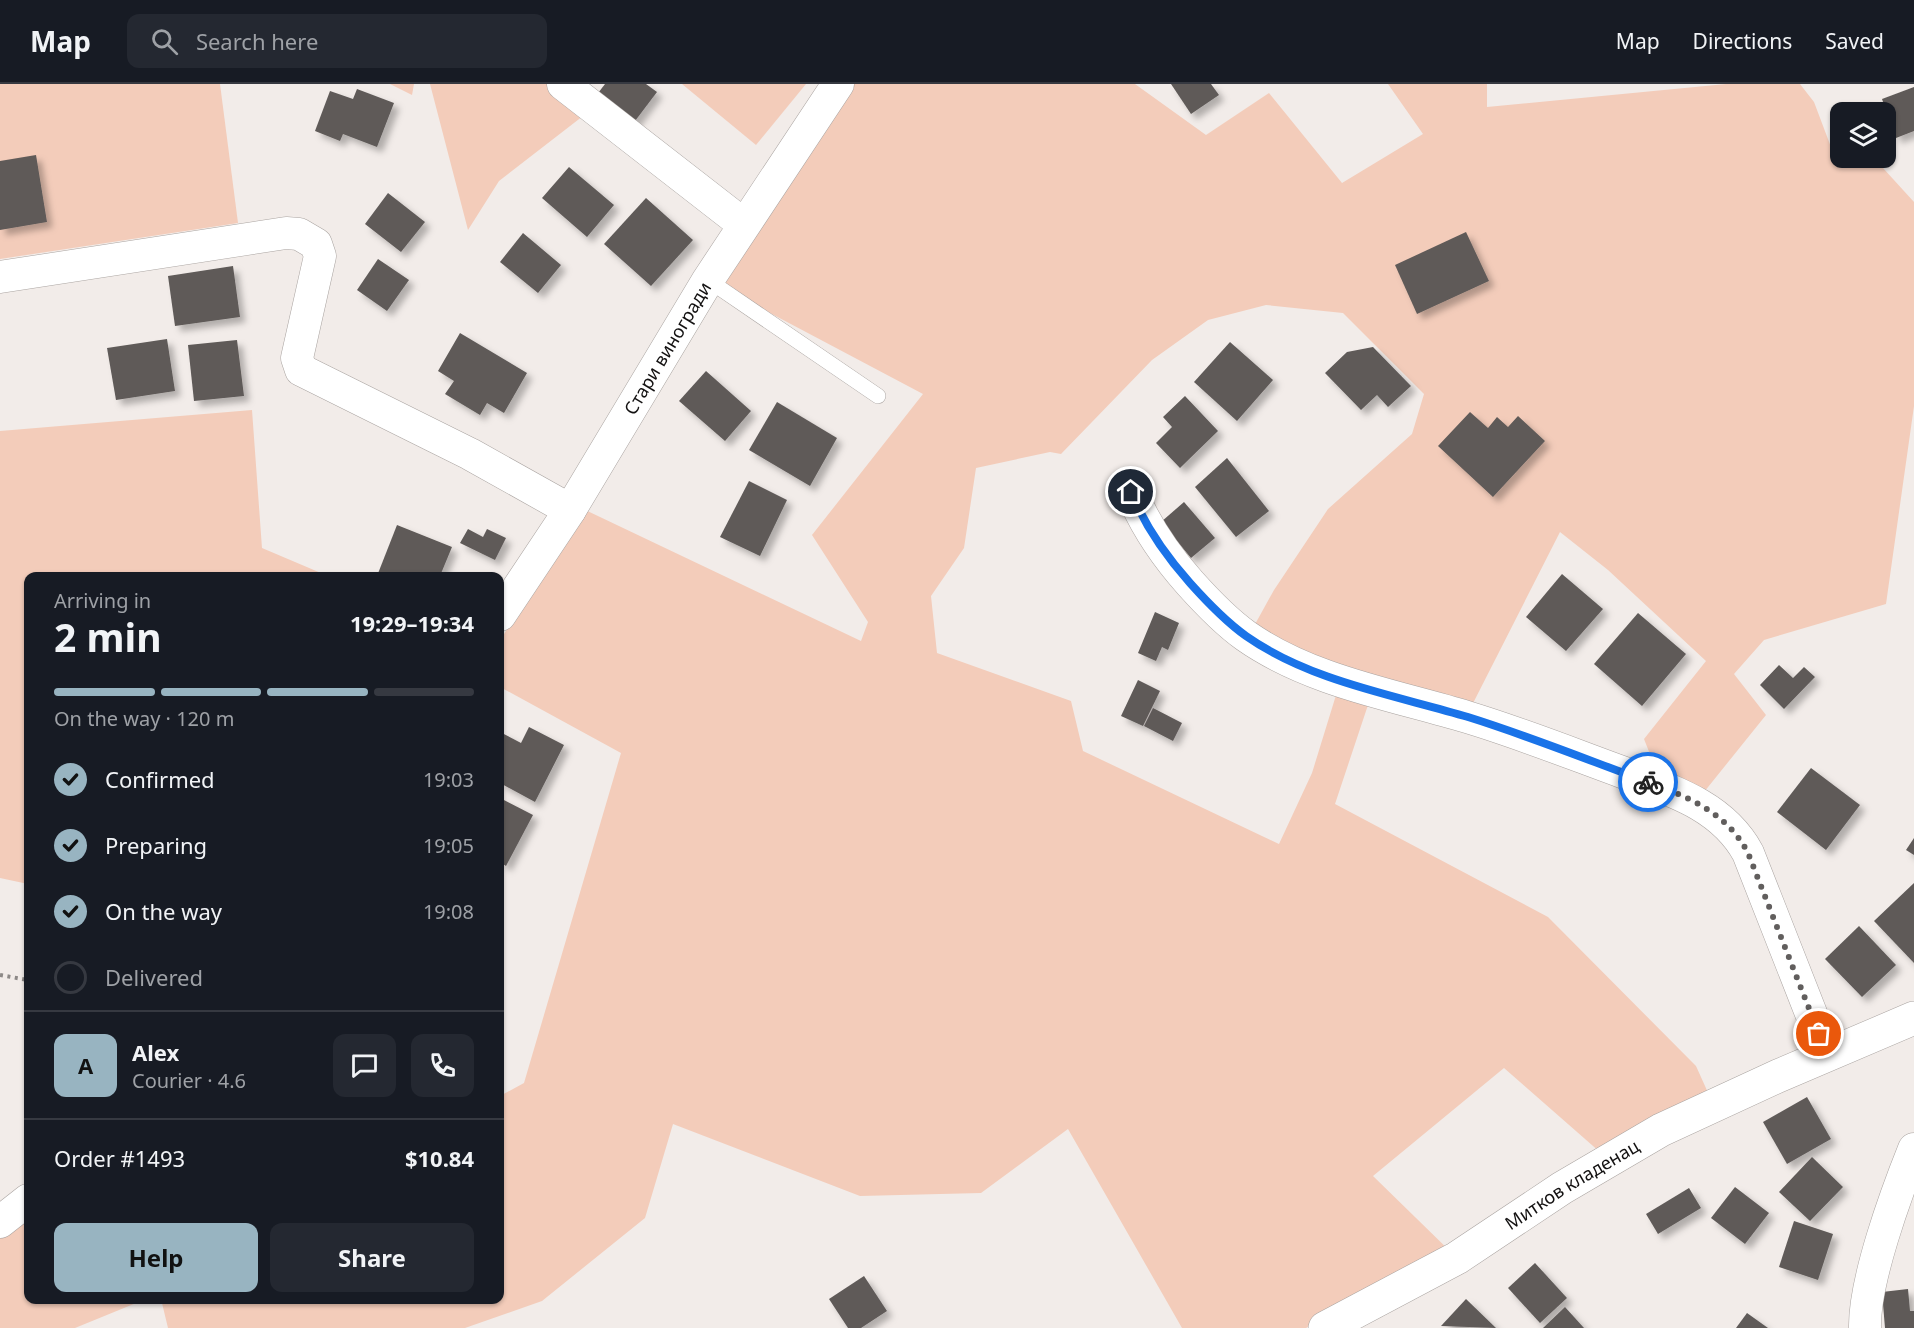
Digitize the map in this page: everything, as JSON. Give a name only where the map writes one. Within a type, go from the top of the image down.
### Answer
[{"type":"street","points":[[562,84],[743,225]]},
{"type":"street","name":"Стари виногради","points":[[504,609],[570,510],[708,280],[838,84]]},
{"type":"street","points":[[0,278],[243,239],[286,233],[299,234],[316,244],[320,256],[297,358],[301,370],[470,454],[570,510]]},
{"type":"street","points":[[1131,492],[1143,522],[1176,567],[1209,604],[1235,628],[1276,654],[1373,690],[1504,729],[1663,787],[1722,818],[1738,835],[1748,853],[1827,1054]]},
{"type":"street","name":"Митков кладенац","points":[[1325,1328],[1457,1258],[1562,1188],[1661,1130],[1827,1054],[1914,1018]]},
{"type":"street","points":[[1865,1328],[1870,1292],[1886,1227],[1914,1149]]},
{"type":"street","points":[[0,1222],[24,1203]]},
{"type":"lane","points":[[708,280],[879,396]]},
{"type":"path","points":[[0,975],[24,979]]},
{"type":"shaded area","points":[[0,84],[220,84],[238,223],[0,259]]},
{"type":"shaded area","points":[[390,84],[414,84],[412,95]]},
{"type":"shaded area","points":[[430,84],[547,84],[583,116],[499,181],[468,230]]},
{"type":"shaded area","points":[[682,84],[806,84],[756,145]]},
{"type":"shaded area","points":[[838,84],[1135,84],[1206,135],[1269,93],[1342,183],[1423,134],[1388,84],[1487,84],[1487,107],[1726,84],[1800,84],[1814,102],[1830,144],[1830,168],[1883,168],[1914,202],[1914,406],[1886,604],[1764,640],[1734,674],[1766,715],[1696,802],[1663,787],[1644,739],[1706,661],[1608,570],[1560,532],[1466,717],[1373,690],[1335,804],[1548,917],[1696,1066],[1714,1106],[1609,1160],[1504,1068],[1373,1176],[1457,1258],[1388,1284],[1306,1328],[1182,1328],[1068,1129],[981,1193],[860,1196],[673,1124],[645,1218],[542,1301],[465,1328],[168,1328],[162,1304],[504,1304],[504,1094],[524,1083],[621,753],[504,689],[504,634],[579,507],[861,641],[868,622],[812,535],[923,394],[708,280]],"holes":[[[1266,305],[1343,313],[1424,394],[1412,434],[1328,509],[1274,590],[1248,637],[1341,679],[1312,773],[1279,844],[1083,751],[1071,701],[937,653],[931,596],[964,548],[976,468],[1050,452],[1061,454],[1152,360],[1208,320]]]},
{"type":"shaded area","points":[[252,410],[262,548],[319,572],[24,572],[24,883],[0,878],[0,431]]},
{"type":"shaded area","points":[[24,1215],[24,1304],[134,1304],[75,1328],[0,1328],[0,1230]]},
{"type":"building","points":[[605,84],[646,84],[657,92],[629,129],[592,101]]},
{"type":"building","points":[[1171,84],[1211,84],[1219,95],[1191,114]]},
{"type":"building","points":[[1914,87],[1914,131],[1896,138],[1896,102],[1883,102],[1882,99]]},
{"type":"building","points":[[357,89],[394,103],[377,147],[343,134],[340,141],[315,131],[330,91],[353,99]]},
{"type":"building","points":[[36,155],[47,222],[0,230],[0,161]]},
{"type":"building","points":[[569,167],[614,205],[587,237],[542,198]]},
{"type":"building","points":[[388,193],[425,222],[401,252],[365,224]]},
{"type":"building","points":[[646,198],[693,240],[651,286],[604,244]]},
{"type":"building","points":[[1466,232],[1489,281],[1417,314],[1395,265]]},
{"type":"building","points":[[523,233],[561,265],[538,293],[500,262]]},
{"type":"building","points":[[378,259],[409,280],[387,311],[357,290]]},
{"type":"building","points":[[233,266],[240,317],[175,326],[168,276]]},
{"type":"building","points":[[460,333],[527,373],[504,413],[487,403],[480,415],[445,394],[454,381],[438,371]]},
{"type":"building","points":[[167,339],[175,391],[116,400],[107,348]]},
{"type":"building","points":[[237,340],[244,396],[194,401],[188,345]]},
{"type":"building","points":[[1230,342],[1273,380],[1237,421],[1194,382]]},
{"type":"building","points":[[1373,347],[1411,386],[1388,407],[1377,395],[1361,410],[1325,373],[1347,352]]},
{"type":"building","points":[[706,371],[751,411],[725,441],[679,401]]},
{"type":"building","points":[[1185,396],[1218,431],[1180,468],[1156,443],[1172,427],[1163,417]]},
{"type":"building","points":[[777,402],[837,438],[810,486],[749,450]]},
{"type":"building","points":[[1470,412],[1488,428],[1497,417],[1508,427],[1518,416],[1545,441],[1493,497],[1438,446]]},
{"type":"building","points":[[1227,458],[1269,511],[1236,537],[1195,487]]},
{"type":"building","points":[[749,481],[787,500],[760,556],[720,537]]},
{"type":"building","points":[[1184,502],[1215,538],[1191,558],[1161,522]]},
{"type":"building","points":[[397,525],[452,547],[442,572],[379,572]]},
{"type":"building","points":[[468,529],[483,537],[487,529],[506,538],[495,560],[460,543]]},
{"type":"building","points":[[1562,574],[1603,609],[1566,651],[1526,617]]},
{"type":"building","points":[[1155,612],[1179,623],[1168,650],[1162,647],[1156,661],[1138,653]]},
{"type":"building","points":[[1638,613],[1686,654],[1642,706],[1594,664]]},
{"type":"building","points":[[1779,665],[1793,678],[1804,667],[1815,677],[1784,709],[1760,685]]},
{"type":"building","points":[[1138,680],[1160,691],[1143,726],[1121,716]]},
{"type":"building","points":[[1153,708],[1182,723],[1173,741],[1144,726]]},
{"type":"building","points":[[529,727],[564,745],[535,802],[504,785],[504,734],[521,743]]},
{"type":"building","points":[[1811,768],[1860,805],[1826,850],[1777,812]]},
{"type":"building","points":[[504,800],[533,815],[506,866],[504,865]]},
{"type":"building","points":[[1914,838],[1914,855],[1906,850]]},
{"type":"building","points":[[1914,883],[1914,963],[1874,921]]},
{"type":"building","points":[[1859,926],[1896,965],[1862,997],[1825,959]]},
{"type":"building","points":[[1807,1097],[1831,1139],[1787,1164],[1763,1122]]},
{"type":"building","points":[[1812,1157],[1843,1187],[1810,1221],[1779,1192]]},
{"type":"building","points":[[1735,1187],[1769,1213],[1745,1244],[1711,1218]]},
{"type":"building","points":[[1689,1188],[1701,1208],[1658,1234],[1646,1214]]},
{"type":"building","points":[[1794,1221],[1833,1234],[1818,1280],[1779,1267]]},
{"type":"building","points":[[1535,1263],[1567,1298],[1540,1323],[1508,1288]]},
{"type":"building","points":[[864,1276],[887,1311],[861,1328],[848,1328],[829,1299]]},
{"type":"building","points":[[1908,1289],[1910,1311],[1914,1311],[1914,1328],[1885,1328],[1882,1292]]},
{"type":"building","points":[[1466,1299],[1496,1328],[1441,1326]]},
{"type":"building","points":[[1565,1307],[1584,1328],[1543,1328]]},
{"type":"building","points":[[1747,1313],[1768,1328],[1736,1328]]},
{"type":"way so far","points":[[1648,782],[1696,802],[1722,818],[1738,835],[1748,853],[1819,1034]]},
{"type":"route","points":[[1131,492],[1143,522],[1176,567],[1209,604],[1235,628],[1276,654],[1373,690],[1504,729],[1648,782]]}]
